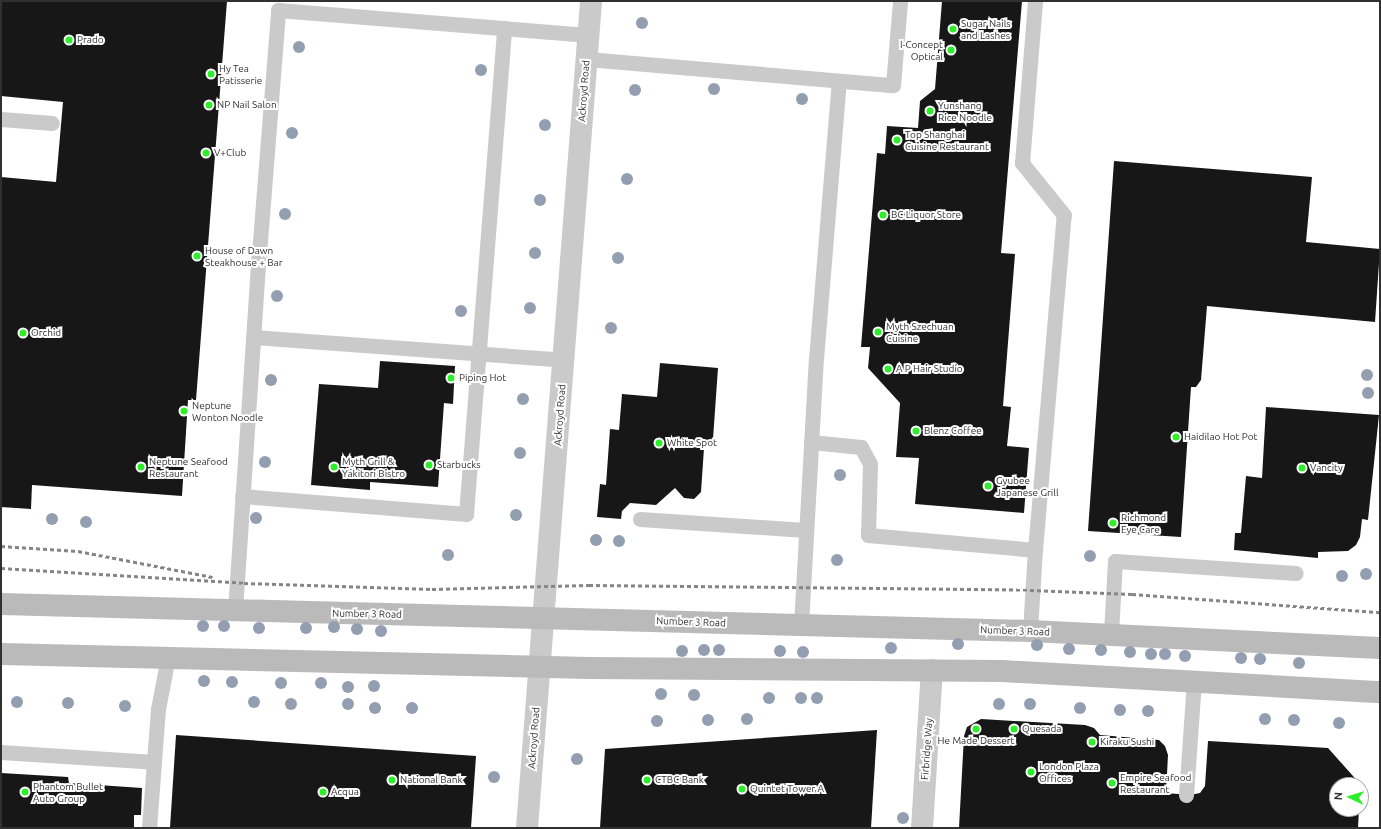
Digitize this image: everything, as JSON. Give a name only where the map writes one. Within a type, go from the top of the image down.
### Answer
[{"type":"main road","name":"Number 3 Road","points":[[1,604],[1030,631],[1380,648]]},
{"type":"main road","points":[[1,654],[540,666],[1002,671],[1380,692]]},
{"type":"street","name":"Ackroyd Road","points":[[527,828],[591,1]]},
{"type":"street","name":"Firbridge Way","points":[[922,828],[932,670]]},
{"type":"lane","points":[[587,59],[893,85],[900,1]]},
{"type":"lane","points":[[1030,631],[1035,550],[1064,215],[1022,163],[1034,1]]},
{"type":"lane","points":[[235,611],[253,337],[278,10],[588,35]]},
{"type":"lane","points":[[242,496],[466,514],[504,28]]},
{"type":"lane","points":[[801,625],[811,442],[839,81]]},
{"type":"lane","points":[[1,119],[52,123]]},
{"type":"lane","points":[[253,337],[564,360]]},
{"type":"lane","points":[[811,442],[862,447],[870,464],[868,535],[1035,550]]},
{"type":"lane","points":[[640,519],[806,530]]},
{"type":"lane","points":[[1111,634],[1115,561],[1296,573]]},
{"type":"lane","points":[[149,828],[158,709],[168,657]]},
{"type":"lane","points":[[1186,795],[1194,682]]},
{"type":"lane","points":[[1,752],[154,762]]},
{"type":"building","points":[[1,1],[227,1],[196,400],[188,400],[182,496],[32,485],[31,509],[1,507],[1,177],[56,182],[63,102],[1,96]]},
{"type":"building","points":[[942,1],[1022,1],[1001,253],[1015,254],[1003,406],[1011,407],[1007,446],[1029,448],[1024,513],[915,504],[919,458],[896,457],[900,403],[868,368],[870,347],[861,347],[877,153],[885,154],[887,126],[918,128],[920,101],[935,89]]},
{"type":"building","points":[[1114,161],[1312,177],[1306,242],[1380,249],[1375,322],[1207,306],[1201,380],[1196,387],[1191,387],[1181,537],[1088,531]]},
{"type":"building","points":[[380,361],[455,366],[453,404],[444,403],[438,487],[370,482],[370,490],[311,485],[319,384],[378,388]]},
{"type":"building","name":"White Spot","points":[[660,363],[718,368],[713,439],[704,448],[701,492],[694,499],[684,498],[675,488],[656,505],[630,503],[622,511],[621,519],[597,517],[600,484],[606,485],[610,429],[619,430],[622,394],[657,397]]},
{"type":"building","points":[[1266,407],[1379,415],[1368,520],[1362,519],[1360,537],[1356,545],[1348,551],[1318,552],[1318,558],[1234,550],[1235,533],[1241,533],[1246,476],[1262,478]]},
{"type":"building","points":[[981,719],[1085,725],[1094,728],[1100,735],[1159,740],[1165,746],[1168,755],[1166,793],[1190,795],[1200,793],[1205,786],[1208,741],[1328,748],[1354,777],[1329,777],[1329,817],[1359,817],[1358,828],[959,828],[964,736],[967,727]]},
{"type":"building","name":"Quintet Tower A","points":[[877,730],[871,828],[600,828],[605,749]]},
{"type":"building","name":"Acqua","points":[[176,735],[476,756],[471,828],[170,828]]},
{"type":"building","points":[[1,773],[68,777],[69,783],[142,788],[141,815],[134,815],[134,828],[1,828]]},
{"type":"railway","points":[[1,546],[78,551],[213,577]]},
{"type":"railway","points":[[1,568],[244,583],[432,589],[589,585],[1030,590],[1132,594],[1380,612]]},
{"type":"place","name":"Sugar Nails and Lashes","points":[[953,29]]},
{"type":"place","name":"Prado","points":[[69,40]]},
{"type":"place","name":"I-Concept Optical","points":[[951,50]]},
{"type":"place","name":"Hy Tea Patisserie","points":[[211,74]]},
{"type":"place","name":"NP Nail Salon","points":[[209,105]]},
{"type":"place","name":"Yunshang Rice Noodle","points":[[930,111]]},
{"type":"place","name":"Top Shanghai Cuisine Restaurant","points":[[897,140]]},
{"type":"place","name":"V+Club","points":[[206,153]]},
{"type":"place","name":"BC Liquor Store","points":[[883,215]]},
{"type":"place","name":"House of Dawn Steakhouse + Bar","points":[[197,256]]},
{"type":"place","name":"Myth Szechuan Cuisine","points":[[878,332]]},
{"type":"place","name":"Orchid","points":[[23,333]]},
{"type":"place","name":"A P Hair Studio","points":[[888,369]]},
{"type":"place","name":"Piping Hot","points":[[451,378]]},
{"type":"place","name":"Neptune Wonton Noodle","points":[[184,411]]},
{"type":"place","name":"Blenz Coffee","points":[[916,431]]},
{"type":"place","name":"Haidilao Hot Pot","points":[[1176,437]]},
{"type":"place","name":"White Spot","points":[[659,443]]},
{"type":"place","name":"Starbucks","points":[[429,465]]},
{"type":"place","name":"Neptune Seafood Restaurant","points":[[141,467]]},
{"type":"place","name":"Myth Grill & Yakitori Bistro","points":[[334,467]]},
{"type":"place","name":"Vancity","points":[[1302,468]]},
{"type":"place","name":"Gyubee Japanese Grill","points":[[988,486]]},
{"type":"place","name":"Richmond Eye Care","points":[[1113,523]]},
{"type":"place","name":"He Made Dessert","points":[[976,729]]},
{"type":"place","name":"Quesada","points":[[1014,729]]},
{"type":"place","name":"Kiraku Sushi","points":[[1092,742]]},
{"type":"place","name":"London Plaza Offices","points":[[1031,772]]},
{"type":"place","name":"National Bank","points":[[392,780]]},
{"type":"place","name":"CTBC Bank","points":[[647,780]]},
{"type":"place","name":"Empire Seafood Restaurant","points":[[1112,783]]},
{"type":"place","name":"Quintet Tower A","points":[[742,789]]},
{"type":"place","name":"Phantom Bullet Auto Group","points":[[25,792]]},
{"type":"place","name":"Acqua","points":[[323,792]]}]
